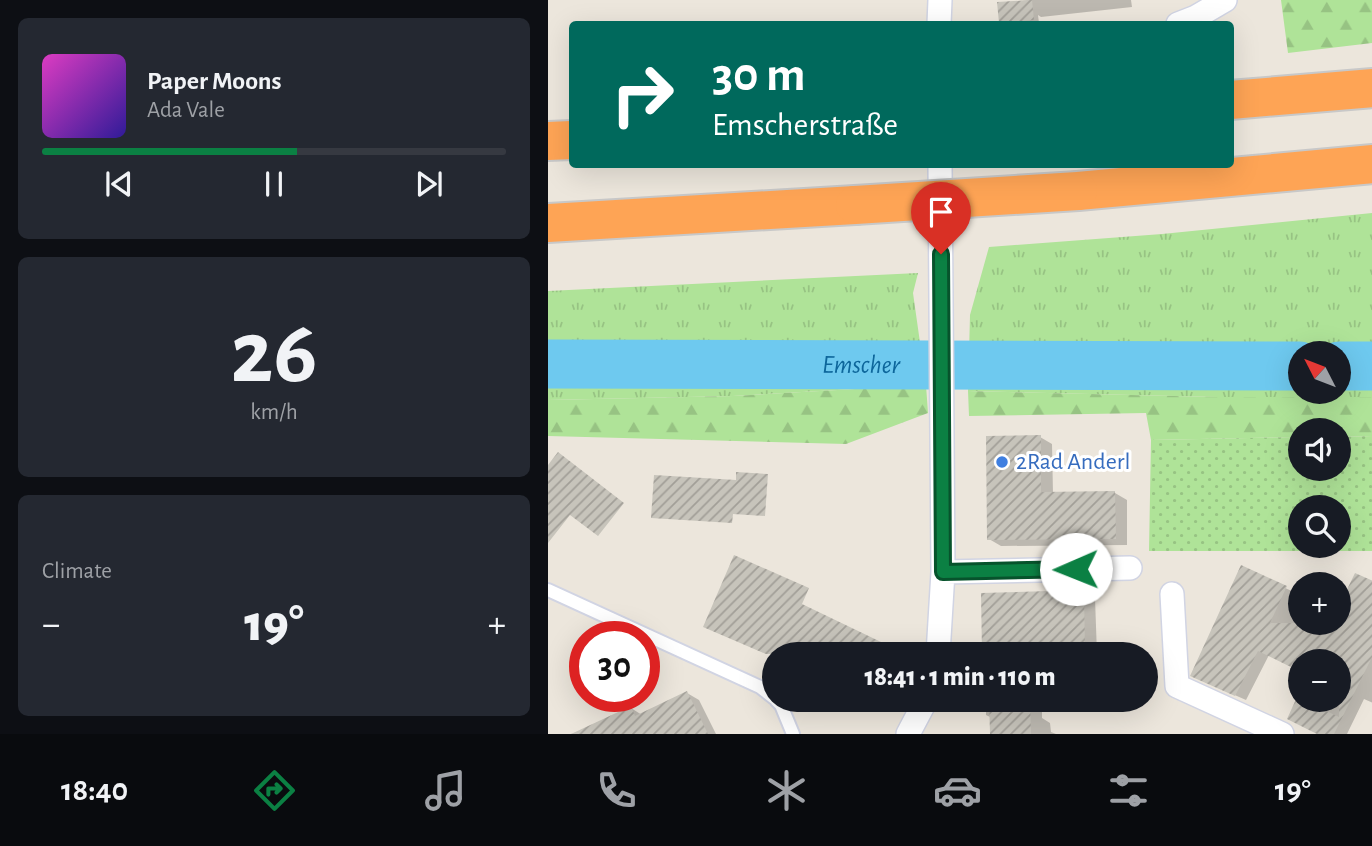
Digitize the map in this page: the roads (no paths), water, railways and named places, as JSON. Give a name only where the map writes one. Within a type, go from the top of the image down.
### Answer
[{"type":"highway","points":[[1234,100],[1372,88]]},
{"type":"highway","points":[[548,141],[569,140]]},
{"type":"highway","points":[[548,223],[1078,191],[1372,164]]},
{"type":"street","points":[[939,21],[940,0]]},
{"type":"street","points":[[1186,21],[1225,0]]},
{"type":"street","points":[[939,168],[943,572],[939,642]]},
{"type":"street","points":[[943,572],[1130,568]]},
{"type":"street","points":[[1172,594],[1177,686],[1282,734]]},
{"type":"street","points":[[908,734],[919,712]]},
{"type":"lane","points":[[548,590],[762,689]]},
{"type":"lane","points":[[784,712],[793,734]]},
{"type":"waterway","name":"Emscher","points":[[548,364],[1288,366]]},
{"type":"waterway","name":"Emscher","points":[[1351,366],[1373,366]]},
{"type":"place","name":"2Rad Anderl","points":[[1002,462]]}]
